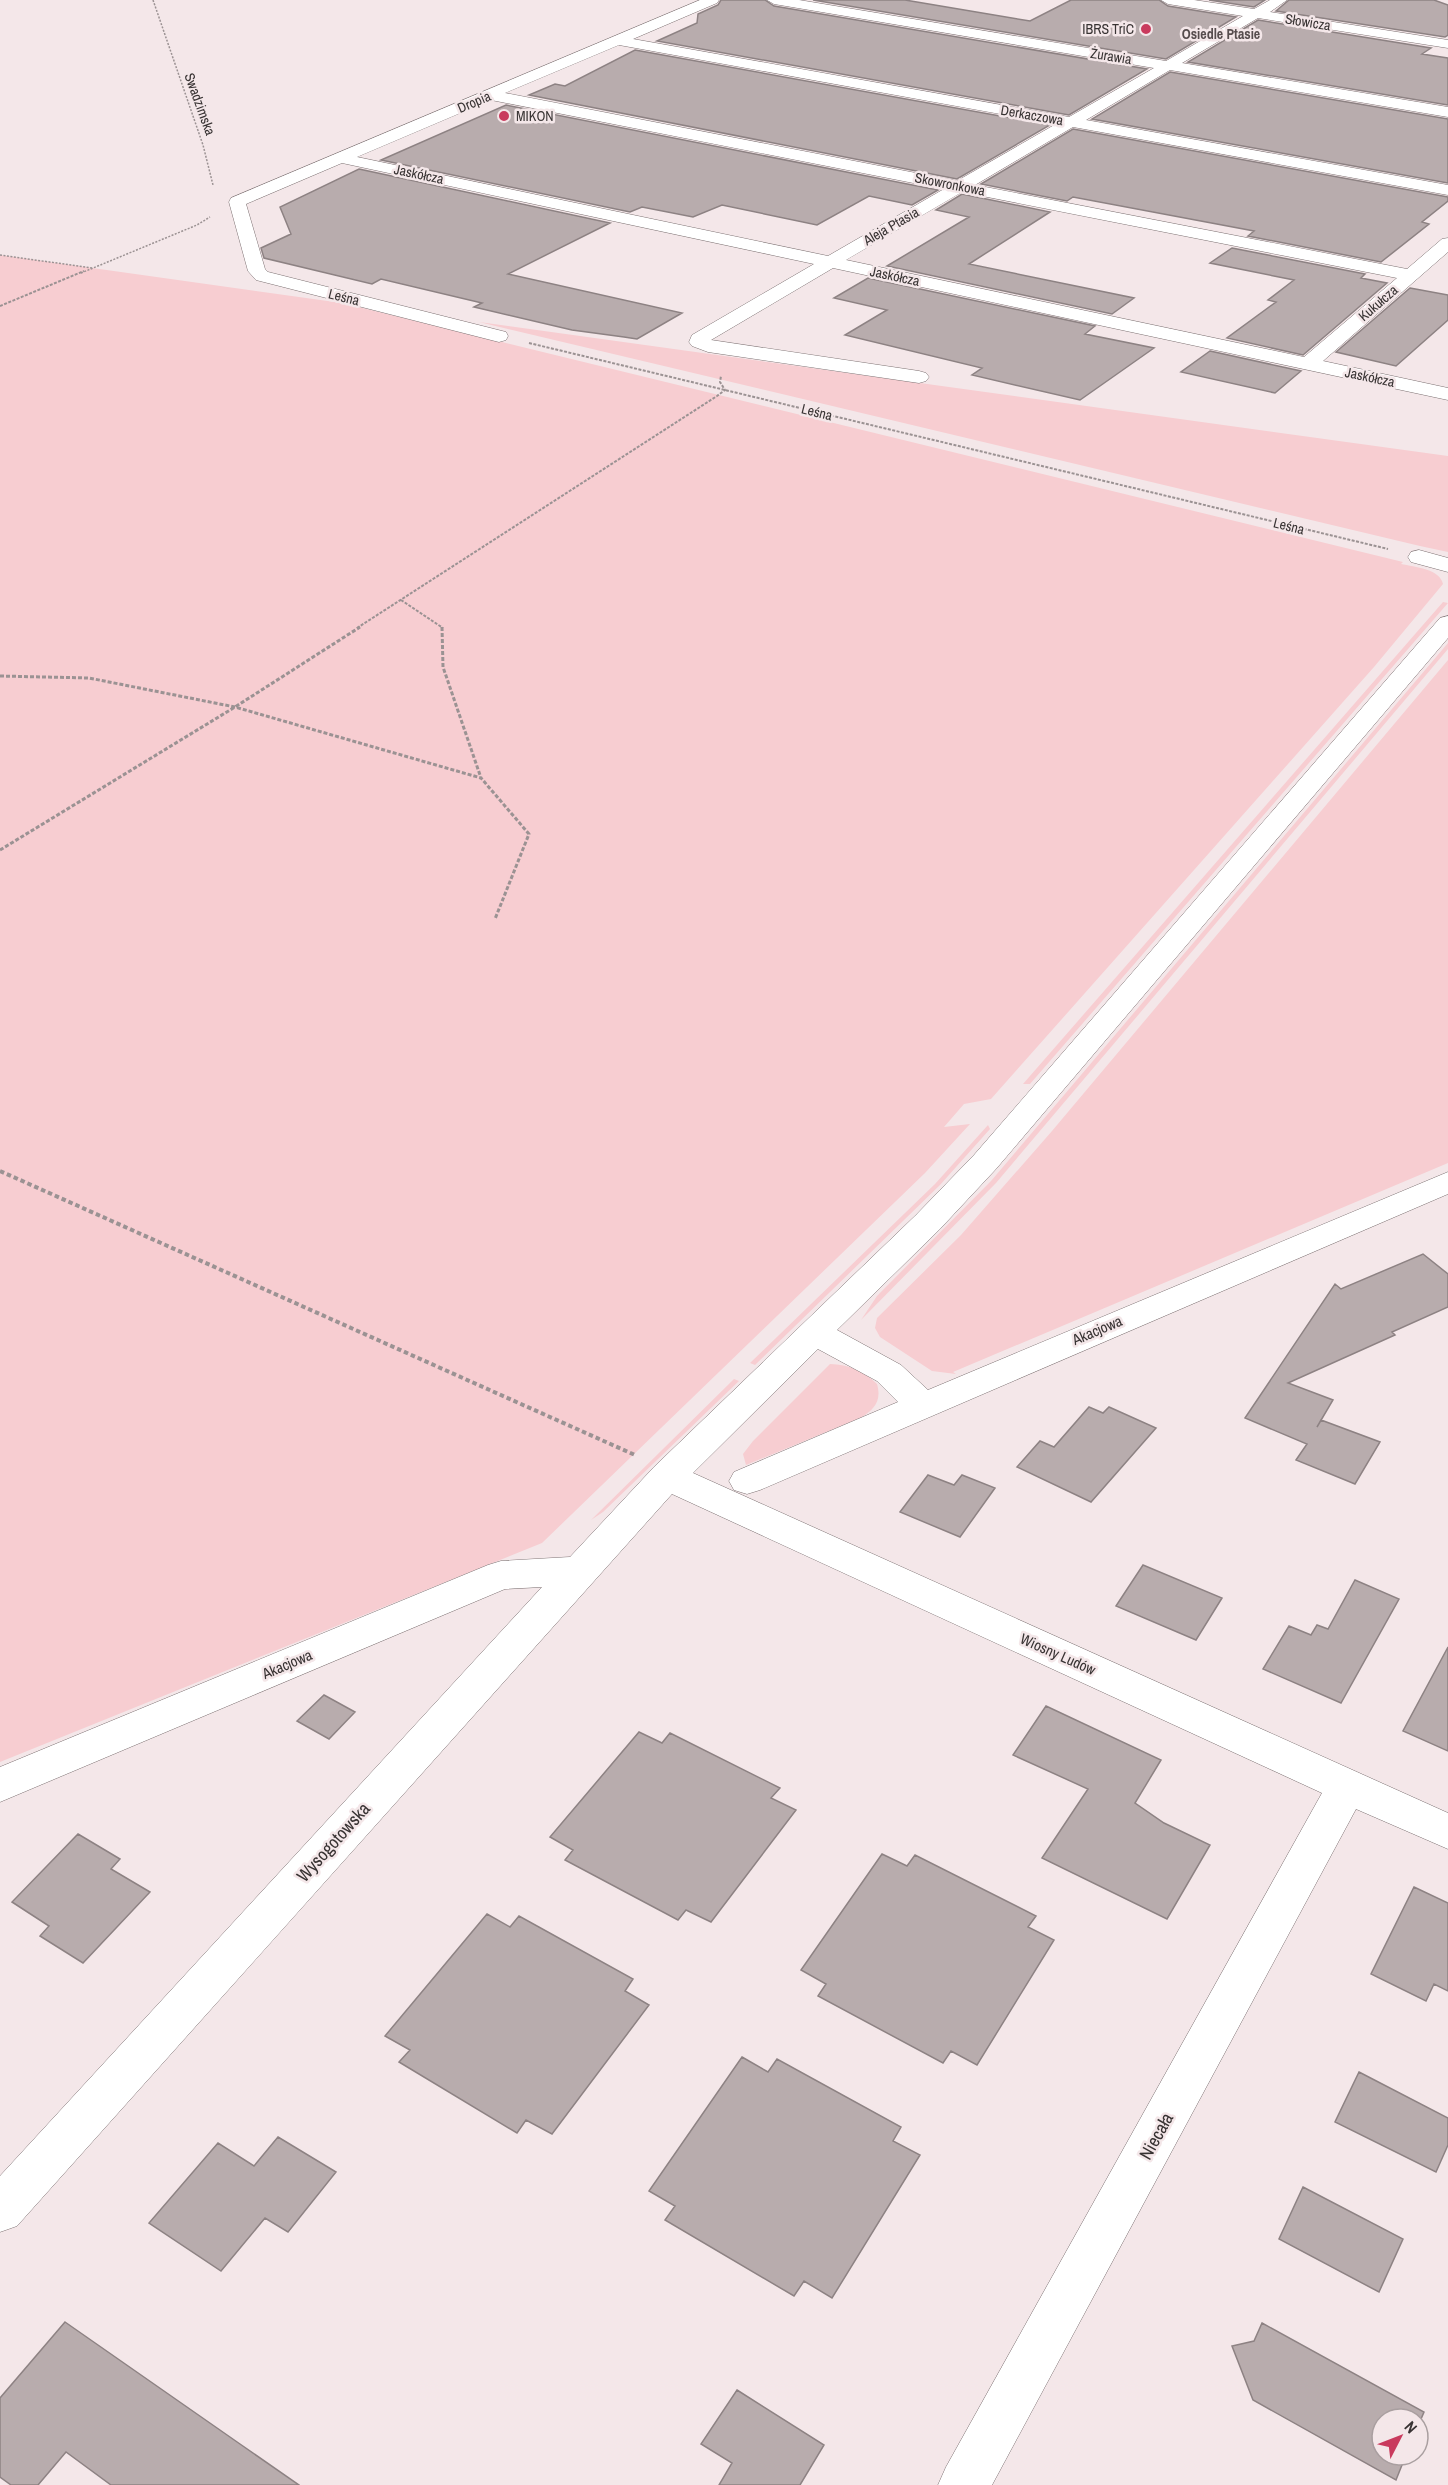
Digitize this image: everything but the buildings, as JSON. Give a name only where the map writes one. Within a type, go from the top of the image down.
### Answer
[{"type":"street","name":"Dropia","points":[[237,202],[712,0]]},
{"type":"street","name":"Żurawia","points":[[774,0],[1448,112]]},
{"type":"street","name":"Słowicza","points":[[1168,0],[1448,44]]},
{"type":"street","name":"Aleja Ptasia","points":[[919,377],[716,347],[699,342],[701,336],[1280,0]]},
{"type":"street","name":"Derkaczowa","points":[[617,40],[1448,190]]},
{"type":"street","name":"Skowronkowa","points":[[490,95],[1410,275]]},
{"type":"street","name":"Jaskółcza","points":[[341,158],[1448,394]]},
{"type":"street","name":"Leśna","points":[[237,202],[257,271],[262,276],[500,336]]},
{"type":"street","name":"Kukułcza","points":[[1308,364],[1448,243]]},
{"type":"street","points":[[1419,557],[1448,564]]},
{"type":"street","name":"Wysogotowska","points":[[0,2210],[667,1476],[815,1333],[985,1162],[1448,623]]},
{"type":"street","name":"Akacjowa","points":[[747,1481],[1448,1182]]},
{"type":"street","points":[[815,1333],[889,1373],[922,1405]]},
{"type":"street","name":"Wiosny Ludów","points":[[667,1476],[1448,1832]]},
{"type":"street","name":"Akacjowa","points":[[0,1785],[501,1575],[580,1570]]},
{"type":"street","name":"Niecała","points":[[964,2485],[1347,1787]]},
{"type":"path","name":"Swadzimska","points":[[153,0],[203,145],[216,195],[237,202]]},
{"type":"path","points":[[0,306],[197,225],[237,202]]},
{"type":"path","points":[[0,255],[93,268]]},
{"type":"path","name":"Leśna","points":[[500,336],[1419,557]]},
{"type":"path","points":[[0,850],[235,707],[725,390]]},
{"type":"path","points":[[401,600],[443,627],[443,667],[481,778],[529,834],[495,919]]},
{"type":"path","points":[[0,676],[89,678],[235,707],[481,778]]},
{"type":"path","points":[[0,1171],[633,1454]]},
{"type":"shaded area","points":[[0,255],[342,303],[1403,562],[1401,564],[1432,572],[1441,579],[1443,584],[1374,667],[991,1099],[964,1104],[944,1127],[970,1124],[925,1173],[542,1543],[0,1762]]},
{"type":"shaded area","points":[[479,322],[1448,456],[1448,552],[1420,546]]},
{"type":"shaded area","points":[[1443,602],[1448,603],[1030,1084],[1023,1084]]},
{"type":"shaded area","points":[[1448,643],[1448,649],[996,1183],[861,1320],[877,1296],[991,1181]]},
{"type":"shaded area","points":[[1448,660],[1448,1163],[953,1372],[956,1374],[932,1371],[880,1337],[875,1328],[877,1318],[961,1235],[1052,1131]]},
{"type":"shaded area","points":[[988,1125],[990,1129],[940,1185],[755,1365],[750,1363],[935,1184]]},
{"type":"shaded area","points":[[830,1364],[855,1369],[877,1384],[878,1400],[873,1408],[860,1418],[746,1465],[743,1454],[753,1441]]},
{"type":"shaded area","points":[[734,1379],[739,1381],[603,1512],[591,1520]]},
{"type":"place","name":"IBRS TriC","points":[[1146,29]]},
{"type":"place","name":"MIKON","points":[[504,116]]},
{"type":"district","name":"Osiedle Ptasie","points":[[1221,34]]}]
